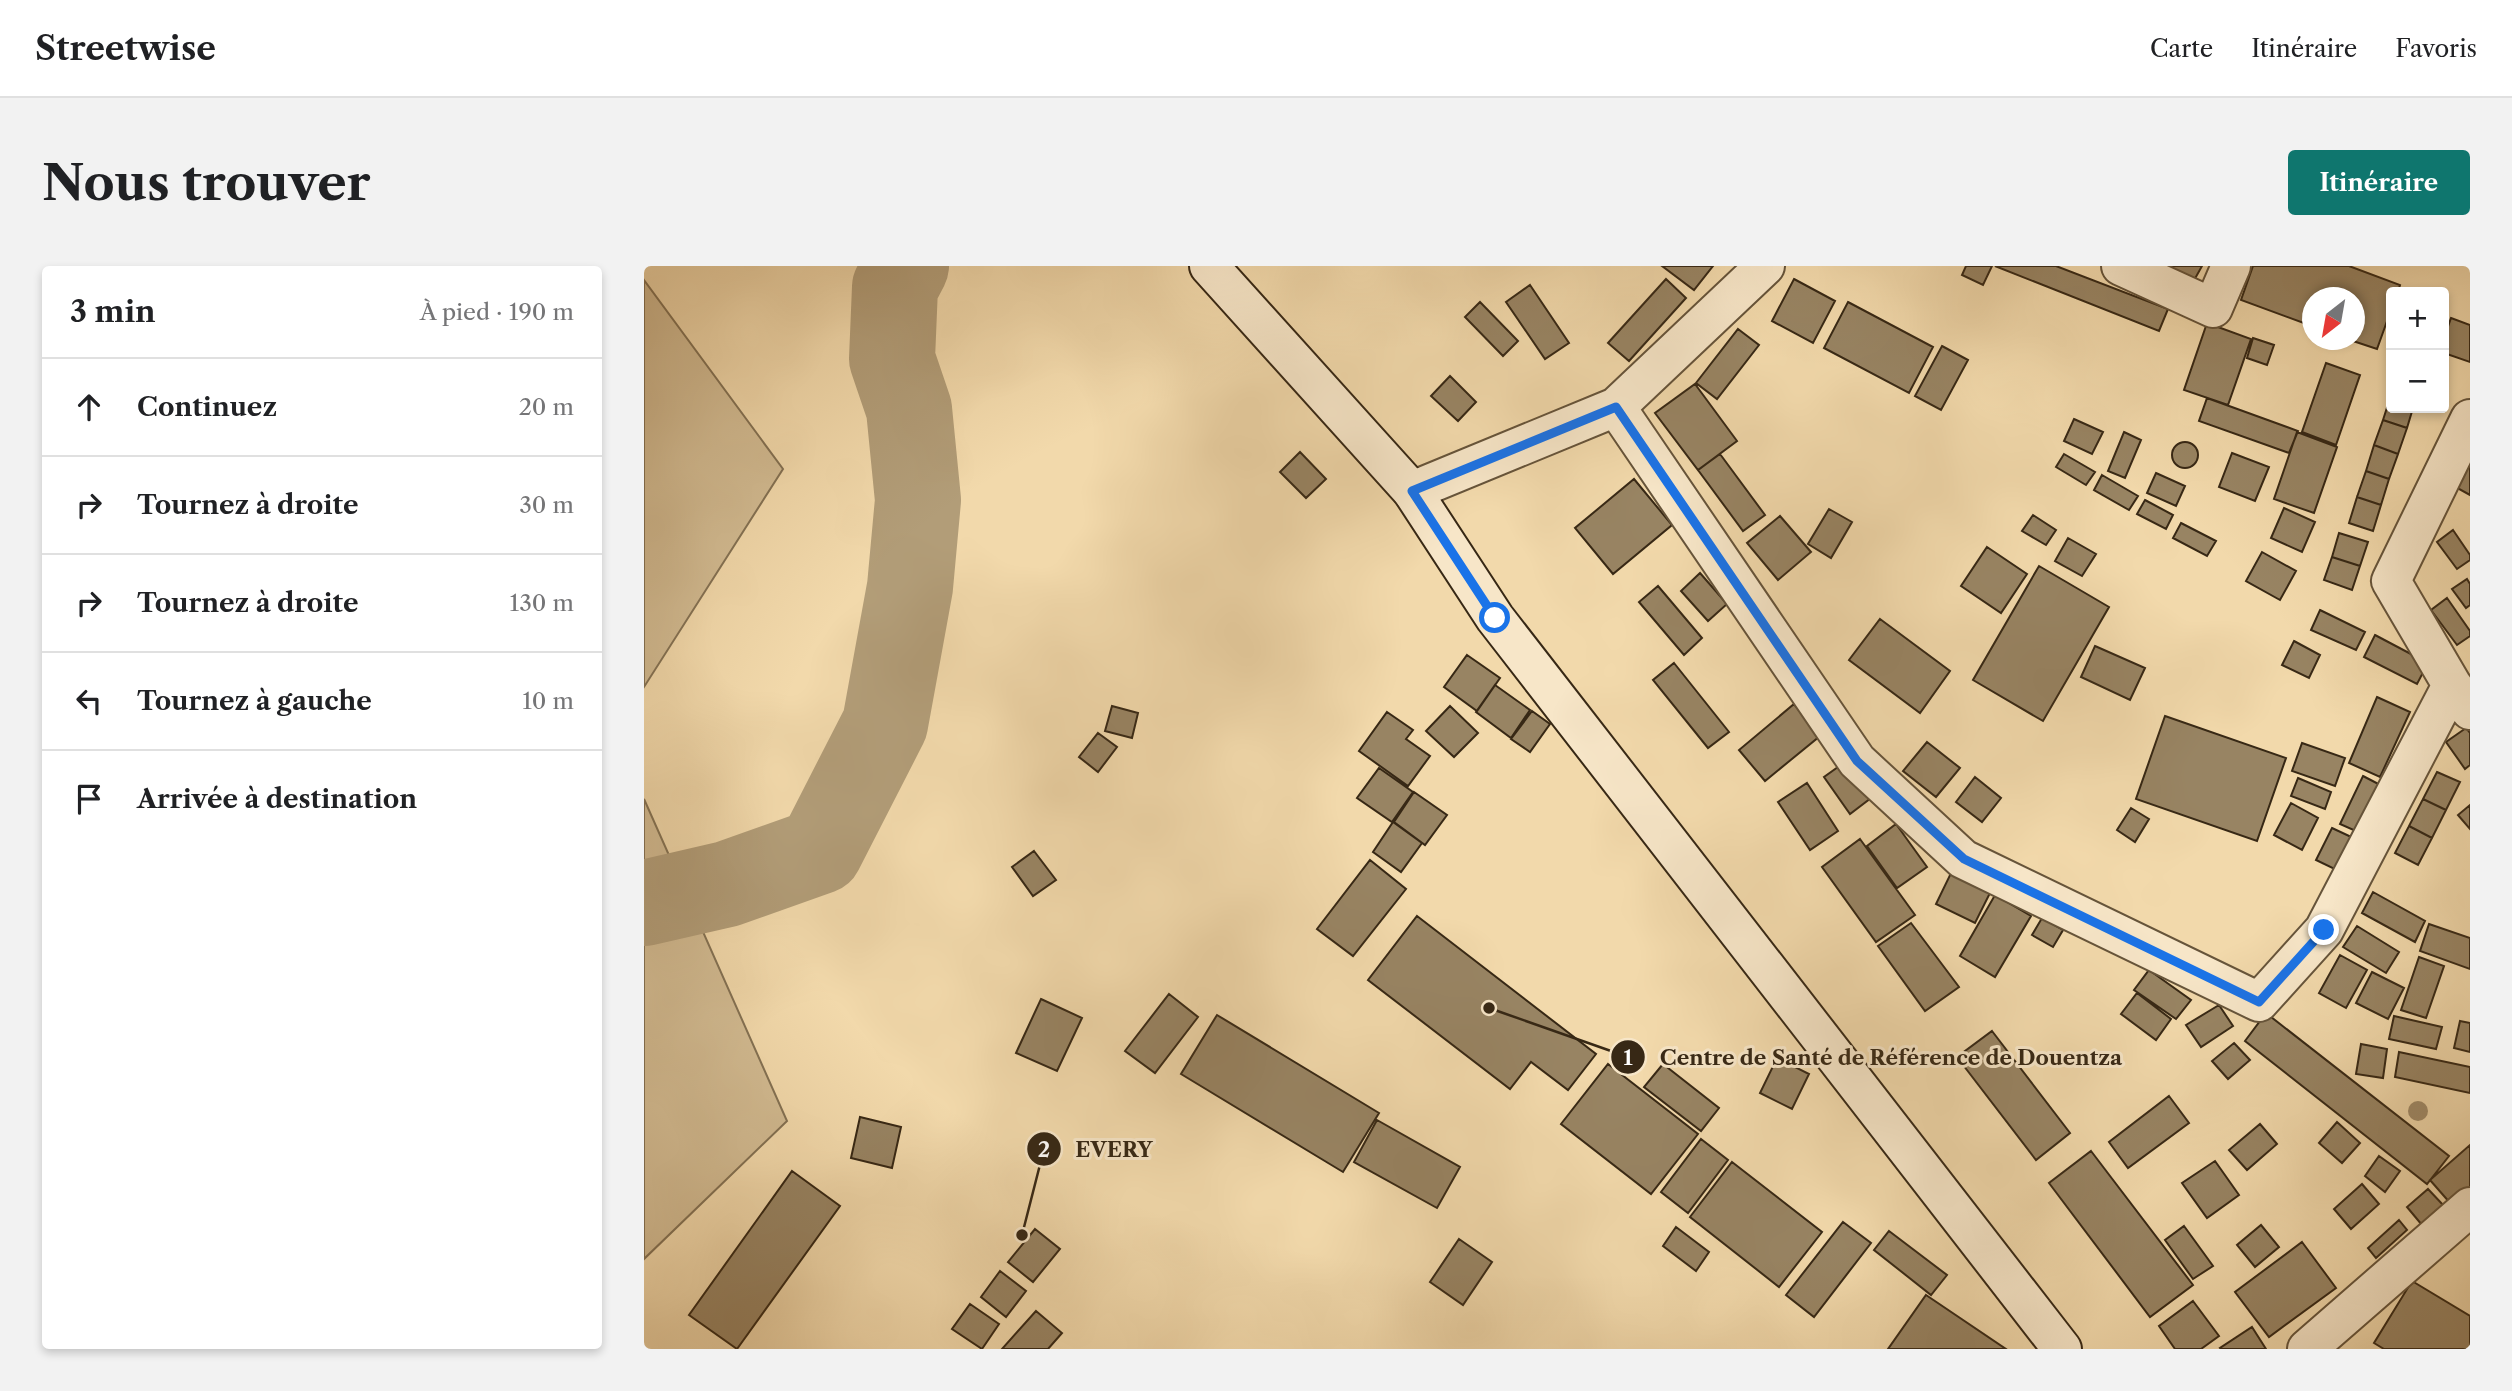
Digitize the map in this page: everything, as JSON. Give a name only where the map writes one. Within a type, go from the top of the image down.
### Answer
[{"type":"street","points":[[1209,266],[1412,491],[1495,618],[2062,1349]]},
{"type":"street","points":[[1412,491],[1616,407],[1765,266]]},
{"type":"street","points":[[2120,266],[2213,308],[2231,266]]},
{"type":"street","points":[[1616,407],[1857,761],[1964,859],[2259,1002],[2324,930],[2461,698],[2391,581],[2470,419]]},
{"type":"street","points":[[2306,1349],[2470,1207]]},
{"type":"shaded area","points":[[644,280],[783,469],[644,687]]},
{"type":"shaded area","points":[[644,799],[787,1121],[644,1259]]},
{"type":"building","points":[[1662,266],[1713,266],[1694,290]]},
{"type":"building","points":[[1966,266],[1992,266],[1983,285],[1962,275]]},
{"type":"building","points":[[1995,266],[2056,266],[2168,309],[2159,331]]},
{"type":"building","points":[[2172,266],[2202,266],[2192,284],[2169,272]]},
{"type":"building","points":[[2253,266],[2349,266],[2400,285],[2386,287],[2386,324],[2377,349],[2365,345],[2365,287],[2302,287],[2302,322],[2241,300]]},
{"type":"building","points":[[1666,279],[1686,298],[1629,361],[1608,343]]},
{"type":"building","points":[[1794,279],[1835,301],[1813,343],[1772,321]]},
{"type":"building","points":[[1530,285],[1569,343],[1545,359],[1506,302]]},
{"type":"building","points":[[1480,302],[1518,341],[1503,356],[1465,317]]},
{"type":"building","points":[[1848,302],[1933,347],[1909,393],[1824,348]]},
{"type":"building","points":[[2451,318],[2470,325],[2470,362],[2449,355]]},
{"type":"building","points":[[2207,323],[2251,339],[2228,405],[2184,390]]},
{"type":"building","points":[[1738,329],[1759,345],[1717,399],[1696,383]]},
{"type":"building","points":[[2253,338],[2274,345],[2267,365],[2247,358]]},
{"type":"building","points":[[1942,346],[1968,360],[1941,410],[1915,396]]},
{"type":"building","points":[[2326,363],[2360,375],[2336,445],[2302,432]]},
{"type":"building","points":[[1450,376],[1476,402],[1458,421],[1431,396]]},
{"type":"building","points":[[1695,384],[1737,441],[1698,470],[1655,413]]},
{"type":"building","points":[[2207,398],[2298,431],[2289,453],[2199,421]]},
{"type":"building","points":[[2386,411],[2386,413],[2412,413],[2407,428],[2383,420]]},
{"type":"building","points":[[2074,419],[2103,432],[2092,454],[2064,441]]},
{"type":"building","points":[[2383,420],[2407,428],[2398,454],[2374,445]]},
{"type":"building","points":[[2124,432],[2141,440],[2125,478],[2108,471]]},
{"type":"building","points":[[2297,432],[2337,447],[2314,513],[2274,499]]},
{"type":"building","points":[[2185,442],[2194,446],[2198,455],[2194,464],[2185,468],[2176,464],[2172,455],[2176,446]]},
{"type":"building","points":[[2374,445],[2398,454],[2389,479],[2366,471]]},
{"type":"building","points":[[1300,452],[1326,479],[1306,498],[1280,472]]},
{"type":"building","points":[[2232,453],[2269,467],[2255,501],[2219,487]]},
{"type":"building","points":[[1720,454],[1765,515],[1743,531],[1698,470]]},
{"type":"building","points":[[2064,454],[2095,472],[2086,485],[2056,467]]},
{"type":"building","points":[[2470,455],[2470,495],[2450,484]]},
{"type":"building","points":[[2366,471],[2389,479],[2381,505],[2357,497]]},
{"type":"building","points":[[2156,473],[2185,486],[2176,506],[2147,493]]},
{"type":"building","points":[[2102,475],[2138,496],[2129,510],[2094,490]]},
{"type":"building","points":[[1634,479],[1672,525],[1613,574],[1575,528]]},
{"type":"building","points":[[2357,497],[2381,505],[2373,531],[2349,523]]},
{"type":"building","points":[[2145,500],[2173,515],[2166,529],[2137,514]]},
{"type":"building","points":[[2284,508],[2315,522],[2302,552],[2271,538]]},
{"type":"building","points":[[1829,509],[1852,522],[1831,558],[1808,544]]},
{"type":"building","points":[[2033,515],[2056,530],[2046,545],[2022,531]]},
{"type":"building","points":[[1780,516],[1811,552],[1778,580],[1747,543]]},
{"type":"building","points":[[2181,523],[2216,541],[2207,556],[2173,538]]},
{"type":"building","points":[[2453,530],[2470,555],[2470,560],[2457,569],[2437,542]]},
{"type":"building","points":[[2339,533],[2368,542],[2360,566],[2332,557]]},
{"type":"building","points":[[2068,538],[2096,554],[2082,576],[2055,561]]},
{"type":"building","points":[[1987,547],[2027,574],[2001,613],[1961,586]]},
{"type":"building","points":[[2262,552],[2296,571],[2280,600],[2246,581]]},
{"type":"building","points":[[2332,557],[2360,566],[2352,590],[2324,580]]},
{"type":"building","points":[[2039,566],[2109,607],[2043,721],[1973,680]]},
{"type":"building","points":[[1700,573],[1727,604],[1708,621],[1681,591]]},
{"type":"building","points":[[2467,579],[2470,584],[2470,605],[2466,608],[2452,589]]},
{"type":"building","points":[[1658,586],[1702,638],[1684,655],[1639,602]]},
{"type":"building","points":[[2447,598],[2470,631],[2470,636],[2457,645],[2431,610]]},
{"type":"building","points":[[2320,610],[2365,632],[2356,650],[2311,630]]},
{"type":"building","points":[[1880,619],[1950,671],[1920,713],[1849,660]]},
{"type":"building","points":[[2375,635],[2428,663],[2417,684],[2364,657]]},
{"type":"building","points":[[2294,641],[2320,655],[2309,678],[2282,665]]},
{"type":"building","points":[[2095,646],[2145,668],[2130,700],[2081,677]]},
{"type":"building","points":[[1467,655],[1500,678],[1477,711],[1444,687]]},
{"type":"building","points":[[1674,663],[1729,732],[1708,748],[1653,680]]},
{"type":"building","points":[[1495,685],[1530,710],[1511,738],[1476,712]]},
{"type":"building","points":[[2377,697],[2410,712],[2380,777],[2349,763]]},
{"type":"building","points":[[1794,704],[1820,736],[1765,781],[1739,750]]},
{"type":"building","points":[[1112,706],[1138,713],[1132,738],[1105,731]]},
{"type":"building","points":[[1450,706],[1478,733],[1454,757],[1426,731]]},
{"type":"building","points":[[1532,711],[1550,724],[1530,752],[1511,739]]},
{"type":"building","points":[[1387,712],[1413,730],[1406,739],[1430,756],[1408,786],[1359,751]]},
{"type":"building","points":[[2165,716],[2286,758],[2257,841],[2136,799]]},
{"type":"building","points":[[2466,728],[2470,733],[2470,765],[2465,769],[2446,742]]},
{"type":"building","points":[[1098,733],[1117,747],[1098,772],[1079,757]]},
{"type":"building","points":[[1927,742],[1960,768],[1936,797],[1903,771]]},
{"type":"building","points":[[2302,743],[2345,758],[2335,786],[2292,771]]},
{"type":"building","points":[[1845,762],[1871,798],[1850,814],[1824,777]]},
{"type":"building","points":[[1379,768],[1413,792],[1392,822],[1357,798]]},
{"type":"building","points":[[2437,772],[2460,782],[2446,810],[2423,799]]},
{"type":"building","points":[[2363,776],[2390,790],[2367,836],[2340,824]]},
{"type":"building","points":[[1975,777],[2001,798],[1982,822],[1956,802]]},
{"type":"building","points":[[2298,778],[2331,792],[2325,809],[2291,796]]},
{"type":"building","points":[[1807,783],[1838,831],[1810,850],[1778,802]]},
{"type":"building","points":[[1414,792],[1447,815],[1425,845],[1394,822]]},
{"type":"building","points":[[2423,799],[2446,810],[2432,838],[2409,826]]},
{"type":"building","points":[[2291,803],[2318,818],[2302,850],[2274,835]]},
{"type":"building","points":[[2470,805],[2470,829],[2458,815]]},
{"type":"building","points":[[2131,808],[2149,819],[2135,842],[2117,830]]},
{"type":"building","points":[[1393,822],[1422,843],[1401,872],[1373,852]]},
{"type":"building","points":[[1896,824],[1927,867],[1897,888],[1867,846]]},
{"type":"building","points":[[2409,826],[2432,838],[2418,865],[2395,853]]},
{"type":"building","points":[[2332,828],[2362,842],[2347,875],[2316,860]]},
{"type":"building","points":[[1860,839],[1915,915],[1876,942],[1822,867]]},
{"type":"building","points":[[1034,851],[1056,880],[1033,896],[1012,867]]},
{"type":"building","points":[[1370,860],[1406,889],[1353,956],[1317,929]]},
{"type":"building","points":[[1952,871],[1991,891],[1975,923],[1936,904]]},
{"type":"building","points":[[2373,892],[2425,921],[2415,942],[2362,913]]},
{"type":"building","points":[[1995,895],[2031,916],[1995,977],[1960,956]]},
{"type":"building","points":[[1417,916],[1596,1054],[1568,1090],[1531,1062],[1510,1089],[1368,980]]},
{"type":"building","points":[[2042,918],[2063,930],[2053,947],[2032,935]]},
{"type":"building","points":[[1911,923],[1959,987],[1925,1011],[1878,946]]},
{"type":"building","points":[[2429,924],[2470,938],[2470,969],[2420,951]]},
{"type":"building","points":[[2357,926],[2399,952],[2386,973],[2343,947]]},
{"type":"building","points":[[2340,955],[2367,970],[2346,1008],[2319,993]]},
{"type":"building","points":[[2419,957],[2444,966],[2426,1018],[2401,1010]]},
{"type":"building","points":[[2149,970],[2191,1000],[2176,1019],[2134,990]]},
{"type":"building","points":[[2372,972],[2404,988],[2388,1019],[2356,1003]]},
{"type":"building","points":[[2137,993],[2171,1019],[2156,1040],[2121,1014]]},
{"type":"building","points":[[1169,994],[1198,1017],[1155,1073],[1125,1051]]},
{"type":"building","points":[[1041,999],[1082,1018],[1057,1071],[1016,1053]]},
{"type":"building","points":[[2219,1005],[2233,1026],[2201,1047],[2186,1025]]},
{"type":"building","points":[[2266,1013],[2449,1156],[2427,1184],[2245,1041]]},
{"type":"building","points":[[1217,1015],[1379,1113],[1343,1172],[1181,1074]]},
{"type":"building","points":[[2394,1016],[2442,1027],[2436,1049],[2389,1039]]},
{"type":"building","points":[[2460,1021],[2470,1023],[2470,1052],[2454,1048]]},
{"type":"building","points":[[1992,1031],[2070,1133],[2036,1160],[1957,1057]]},
{"type":"building","points":[[2234,1043],[2250,1060],[2228,1079],[2212,1061]]},
{"type":"building","points":[[2361,1044],[2387,1049],[2383,1078],[2356,1074]]},
{"type":"building","points":[[2399,1052],[2470,1067],[2470,1093],[2395,1077]]},
{"type":"building","points":[[1777,1058],[1809,1074],[1792,1109],[1760,1093]]},
{"type":"building","points":[[1608,1064],[1698,1134],[1651,1194],[1561,1124]]},
{"type":"building","points":[[1663,1064],[1719,1108],[1701,1131],[1644,1087]]},
{"type":"building","points":[[2169,1096],[2189,1123],[2128,1168],[2109,1142]]},
{"type":"building","points":[[860,1117],[901,1127],[892,1168],[851,1158]]},
{"type":"building","points":[[1377,1120],[1460,1167],[1437,1208],[1354,1162]]},
{"type":"building","points":[[2337,1122],[2360,1143],[2342,1163],[2319,1143]]},
{"type":"building","points":[[2260,1124],[2277,1144],[2247,1170],[2229,1150]]},
{"type":"building","points":[[1701,1139],[1728,1160],[1688,1213],[1661,1192]]},
{"type":"building","points":[[2470,1145],[2470,1187],[2451,1204],[2430,1180]]},
{"type":"building","points":[[2091,1151],[2193,1285],[2150,1317],[2049,1183]]},
{"type":"building","points":[[2379,1156],[2400,1171],[2385,1192],[2365,1176]]},
{"type":"building","points":[[2215,1161],[2239,1195],[2207,1218],[2182,1183]]},
{"type":"building","points":[[1732,1162],[1822,1232],[1779,1287],[1690,1217]]},
{"type":"building","points":[[792,1171],[840,1206],[737,1349],[689,1315]]},
{"type":"building","points":[[2362,1184],[2379,1204],[2351,1229],[2334,1209]]},
{"type":"building","points":[[2428,1189],[2444,1206],[2422,1225],[2407,1207]]},
{"type":"building","points":[[2399,1220],[2407,1230],[2376,1258],[2368,1248]]},
{"type":"building","points":[[1843,1222],[1871,1243],[1814,1317],[1786,1295]]},
{"type":"building","points":[[2261,1225],[2279,1247],[2255,1267],[2237,1245]]},
{"type":"building","points":[[2184,1226],[2213,1266],[2193,1279],[2165,1240]]},
{"type":"building","points":[[1676,1227],[1709,1252],[1696,1271],[1663,1246]]},
{"type":"building","points":[[1035,1229],[1060,1249],[1033,1282],[1008,1262]]},
{"type":"building","points":[[1889,1231],[1947,1275],[1931,1295],[1874,1250]]},
{"type":"building","points":[[1459,1239],[1492,1262],[1463,1305],[1430,1282]]},
{"type":"building","points":[[2302,1242],[2336,1288],[2269,1337],[2235,1292]]},
{"type":"building","points":[[1000,1271],[1026,1291],[1006,1317],[981,1297]]},
{"type":"building","points":[[2412,1281],[2470,1316],[2470,1349],[2384,1349],[2374,1343]]},
{"type":"building","points":[[1926,1295],[2006,1349],[1888,1349]]},
{"type":"building","points":[[2193,1301],[2219,1336],[2201,1349],[2175,1349],[2159,1326]]},
{"type":"building","points":[[970,1304],[999,1324],[982,1349],[952,1329]]},
{"type":"building","points":[[1036,1311],[1062,1333],[1048,1349],[1002,1349]]},
{"type":"building","points":[[2252,1327],[2266,1349],[2220,1348]]},
{"type":"waterway","points":[[644,903],[727,884],[820,851],[885,724],[910,587],[918,500],[909,409],[892,359],[895,287],[906,266]]},
{"type":"place","name":"Centre de Santé de Référence de Douentza","points":[[1489,1008]]},
{"type":"place","name":"EVERY","points":[[1022,1235]]},
{"type":"route","points":[[1495,618],[1412,491],[1616,407],[1857,761],[1964,859],[2259,1002],[2324,930]]}]
